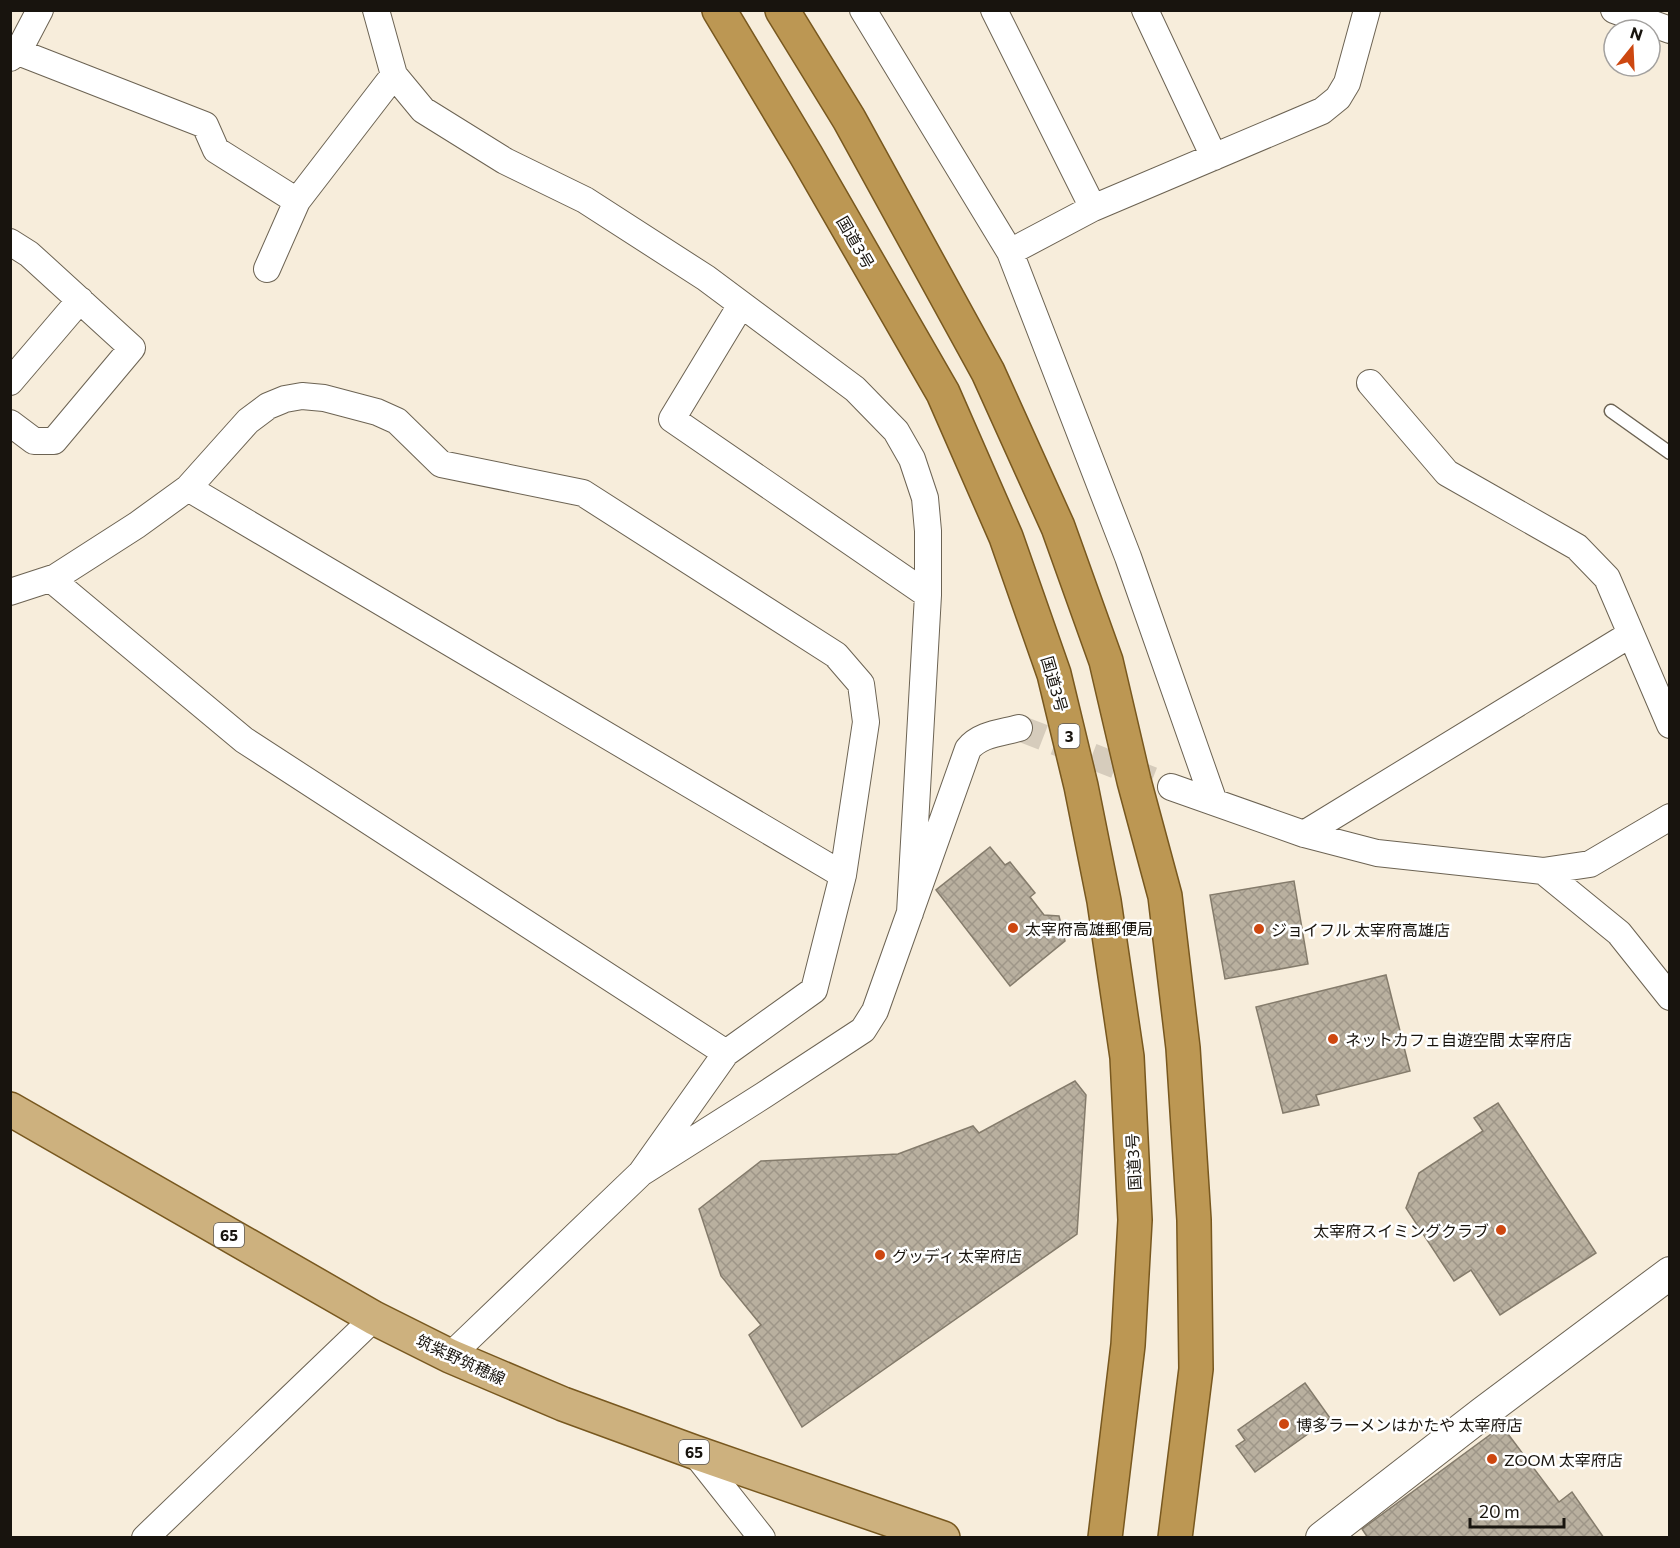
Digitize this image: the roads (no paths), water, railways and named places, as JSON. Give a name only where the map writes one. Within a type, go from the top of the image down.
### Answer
[{"type":"highway","name":"国道3号","points":[[719,10],[806,155],[943,393],[1006,537],[1054,675],[1081,786],[1104,901],[1127,1057],[1135,1220],[1128,1345],[1105,1538]]},
{"type":"highway","points":[[782,10],[849,119],[988,372],[1058,527],[1106,661],[1134,781],[1165,896],[1184,1048],[1194,1220],[1196,1369],[1175,1538]]},
{"type":"main road","name":"筑紫野筑穂線","points":[[10,1109],[374,1318],[450,1356],[562,1404],[943,1538]]},
{"type":"street","points":[[40,10],[14,55],[205,125],[216,150],[297,201]]},
{"type":"street","points":[[376,10],[394,75],[423,110],[505,161],[585,200],[706,278],[855,389],[896,431],[912,459],[925,498],[928,531],[928,595],[910,913]]},
{"type":"street","points":[[863,10],[1010,252],[1128,557],[1214,802]]},
{"type":"street","points":[[994,10],[1093,208]]},
{"type":"street","points":[[1145,10],[1214,157]]},
{"type":"street","points":[[1010,252],[1093,208],[1322,111],[1338,98],[1347,83],[1367,10]]},
{"type":"street","points":[[1614,10],[1670,30]]},
{"type":"street","points":[[267,269],[297,201],[394,75]]},
{"type":"street","points":[[10,242],[29,254],[132,348],[54,441],[33,441],[10,423]]},
{"type":"street","points":[[10,382],[80,300]]},
{"type":"street","points":[[741,305],[672,419],[928,595]]},
{"type":"street","points":[[1370,383],[1447,473],[1577,548],[1607,578],[1670,725]]},
{"type":"street","points":[[10,592],[56,577],[137,525],[188,488],[248,420],[268,406],[285,399],[302,396],[324,398],[377,412],[397,421],[441,464],[583,493],[836,655],[861,684],[866,722],[843,875],[814,990],[726,1053],[641,1173],[450,1356]]},
{"type":"street","points":[[188,488],[843,875]]},
{"type":"street","points":[[51,579],[244,740],[726,1053]]},
{"type":"street","points":[[1304,834],[1631,634]]},
{"type":"street","points":[[641,1173],[862,1030],[875,1011],[968,749],[980,738],[1019,728]]},
{"type":"street","points":[[1171,787],[1304,834],[1377,853],[1543,871],[1590,864],[1670,817]]},
{"type":"street","points":[[1543,871],[1619,933],[1670,997]]},
{"type":"street","points":[[1323,1538],[1473,1420],[1670,1273]]},
{"type":"street","points":[[145,1538],[374,1318]]},
{"type":"street","points":[[694,1452],[762,1538]]},
{"type":"lane","points":[[1611,411],[1670,453]]},
{"type":"tunnel","points":[[1019,728],[1171,787]]},
{"type":"place","name":"太宰府高雄郵便局","points":[[1013,928]]},
{"type":"place","name":"ジョイフル 太宰府高雄店","points":[[1259,929]]},
{"type":"place","name":"ネットカフェ自遊空間 太宰府店","points":[[1333,1039]]},
{"type":"place","name":"太宰府スイミングクラブ","points":[[1501,1230]]},
{"type":"place","name":"グッディ 太宰府店","points":[[880,1255]]},
{"type":"place","name":"博多ラーメンはかたや 太宰府店","points":[[1284,1424]]},
{"type":"place","name":"ZOOM 太宰府店","points":[[1492,1459]]}]
